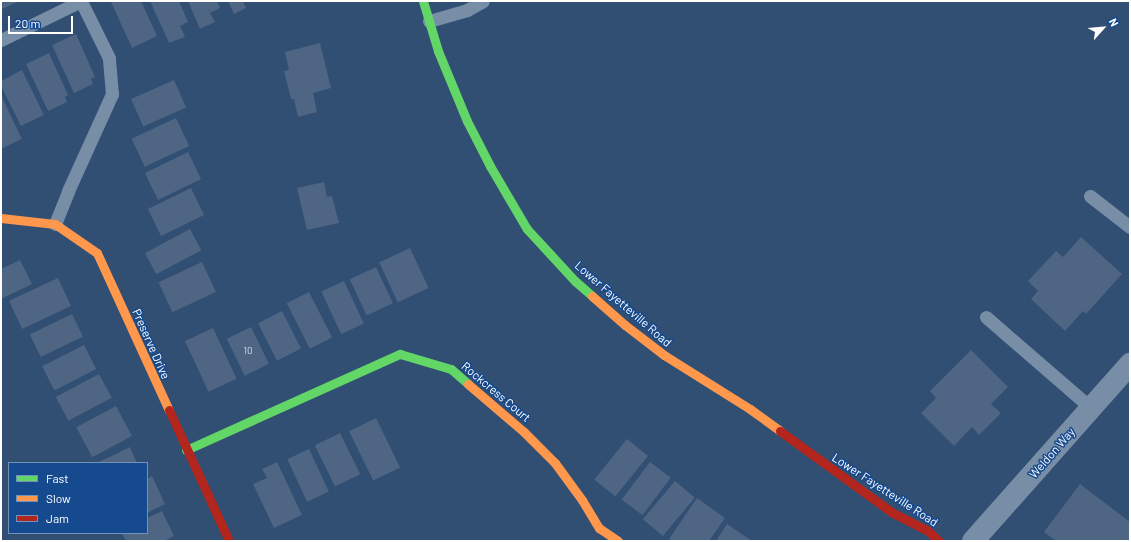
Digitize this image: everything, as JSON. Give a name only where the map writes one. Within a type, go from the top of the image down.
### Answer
[{"type":"street","name":"Lower Fayetteville Road","points":[[423,1],[438,51],[467,121],[490,166],[527,229],[575,281],[625,325],[664,355],[750,409],[893,513],[927,530],[938,541]]},
{"type":"street","name":"Preserve Drive","points":[[1,218],[55,224],[97,253],[229,541]]},
{"type":"street","name":"Rockcress Court","points":[[186,450],[400,354],[451,369],[524,432],[555,463],[599,528],[618,541]]},
{"type":"street","name":"Weldon Way","points":[[973,541],[1130,364]]},
{"type":"lane","points":[[1,40],[81,1],[109,58],[112,94],[68,190],[55,224]]},
{"type":"lane","points":[[429,20],[467,10],[482,1]]},
{"type":"lane","points":[[1090,196],[1130,227]]},
{"type":"lane","points":[[986,317],[1091,408]]},
{"type":"building","points":[[1,1],[20,1],[2,9]]},
{"type":"building","points":[[141,1],[157,36],[132,48],[111,2]]},
{"type":"building","points":[[150,1],[179,1],[188,22],[180,26],[185,37],[169,43]]},
{"type":"building","points":[[188,1],[217,1],[220,8],[210,13],[215,22],[200,29]]},
{"type":"building","points":[[228,1],[243,1],[246,8],[234,14]]},
{"type":"building","points":[[76,34],[95,77],[91,79],[93,84],[74,93],[52,45]]},
{"type":"building","points":[[320,43],[331,88],[313,93],[317,112],[298,117],[294,99],[291,99],[284,71],[289,70],[285,52]]},
{"type":"building","points":[[49,53],[68,95],[65,97],[67,102],[48,111],[26,64]]},
{"type":"building","points":[[22,70],[44,115],[21,126],[1,86],[1,81]]},
{"type":"building","points":[[174,80],[186,107],[143,127],[131,99]]},
{"type":"building","points":[[1,95],[22,139],[1,149]]},
{"type":"building","points":[[176,118],[189,146],[145,167],[132,139]]},
{"type":"building","points":[[188,152],[201,179],[158,200],[145,173]]},
{"type":"building","points":[[324,182],[327,197],[332,196],[339,223],[307,230],[297,188]]},
{"type":"building","points":[[191,188],[204,215],[161,236],[148,209]]},
{"type":"building","points":[[190,229],[201,250],[156,274],[145,253]]},
{"type":"building","points":[[1081,237],[1122,274],[1086,314],[1083,311],[1065,331],[1031,299],[1038,291],[1028,281],[1056,251],[1063,257]]},
{"type":"building","points":[[410,248],[429,288],[398,302],[379,262]]},
{"type":"building","points":[[20,260],[32,284],[1,299],[1,269]]},
{"type":"building","points":[[202,262],[216,292],[172,312],[158,282]]},
{"type":"building","points":[[376,267],[393,303],[367,316],[350,279]]},
{"type":"building","points":[[58,278],[71,306],[22,329],[9,301]]},
{"type":"building","points":[[344,281],[364,324],[341,334],[321,292]]},
{"type":"building","points":[[309,292],[332,337],[310,349],[287,303]]},
{"type":"building","points":[[282,311],[301,348],[277,361],[258,323]]},
{"type":"building","points":[[72,314],[83,336],[41,357],[30,335]]},
{"type":"building","points":[[251,327],[269,364],[245,376],[227,339]]},
{"type":"building","points":[[213,328],[237,379],[209,392],[185,341]]},
{"type":"building","points":[[84,345],[96,369],[54,390],[42,366]]},
{"type":"building","points":[[971,350],[1008,387],[991,404],[1001,413],[979,435],[972,427],[954,446],[921,413],[936,398],[930,391]]},
{"type":"building","points":[[99,374],[112,398],[68,421],[56,397]]},
{"type":"building","points":[[116,406],[132,436],[92,457],[76,427]]},
{"type":"building","points":[[376,418],[400,467],[373,481],[349,431]]},
{"type":"building","points":[[340,433],[360,474],[335,487],[315,445]]},
{"type":"building","points":[[627,439],[648,456],[615,496],[594,479]]},
{"type":"building","points":[[130,447],[137,462],[99,462]]},
{"type":"building","points":[[309,449],[329,492],[307,502],[287,459]]},
{"type":"building","points":[[277,462],[302,515],[274,528],[253,484],[267,478],[262,469]]},
{"type":"building","points":[[650,462],[671,478],[642,515],[622,500]]},
{"type":"building","points":[[152,476],[165,504],[148,512],[148,478]]},
{"type":"building","points":[[675,481],[695,498],[663,536],[643,519]]},
{"type":"building","points":[[1080,484],[1130,522],[1130,541],[1056,541],[1044,532]]},
{"type":"building","points":[[697,498],[725,518],[709,541],[671,541],[669,539]]},
{"type":"building","points":[[162,511],[174,536],[164,541],[126,541],[122,534],[148,534],[148,518]]},
{"type":"building","points":[[727,524],[752,541],[716,541]]},
{"type":"traffic: fast","points":[[423,1],[438,51],[467,121],[490,166],[527,229],[575,281],[592,296]]},
{"type":"traffic: fast","points":[[186,450],[400,354],[451,369],[468,384]]},
{"type":"traffic: slow","points":[[1,218],[55,224],[97,253],[169,410]]},
{"type":"traffic: slow","points":[[592,296],[625,325],[664,355],[750,409],[780,431]]},
{"type":"traffic: slow","points":[[468,384],[524,432],[555,463],[582,500],[599,528],[618,541]]},
{"type":"traffic: jam","points":[[169,410],[229,541]]},
{"type":"traffic: jam","points":[[780,431],[893,513],[927,530],[939,541]]}]
